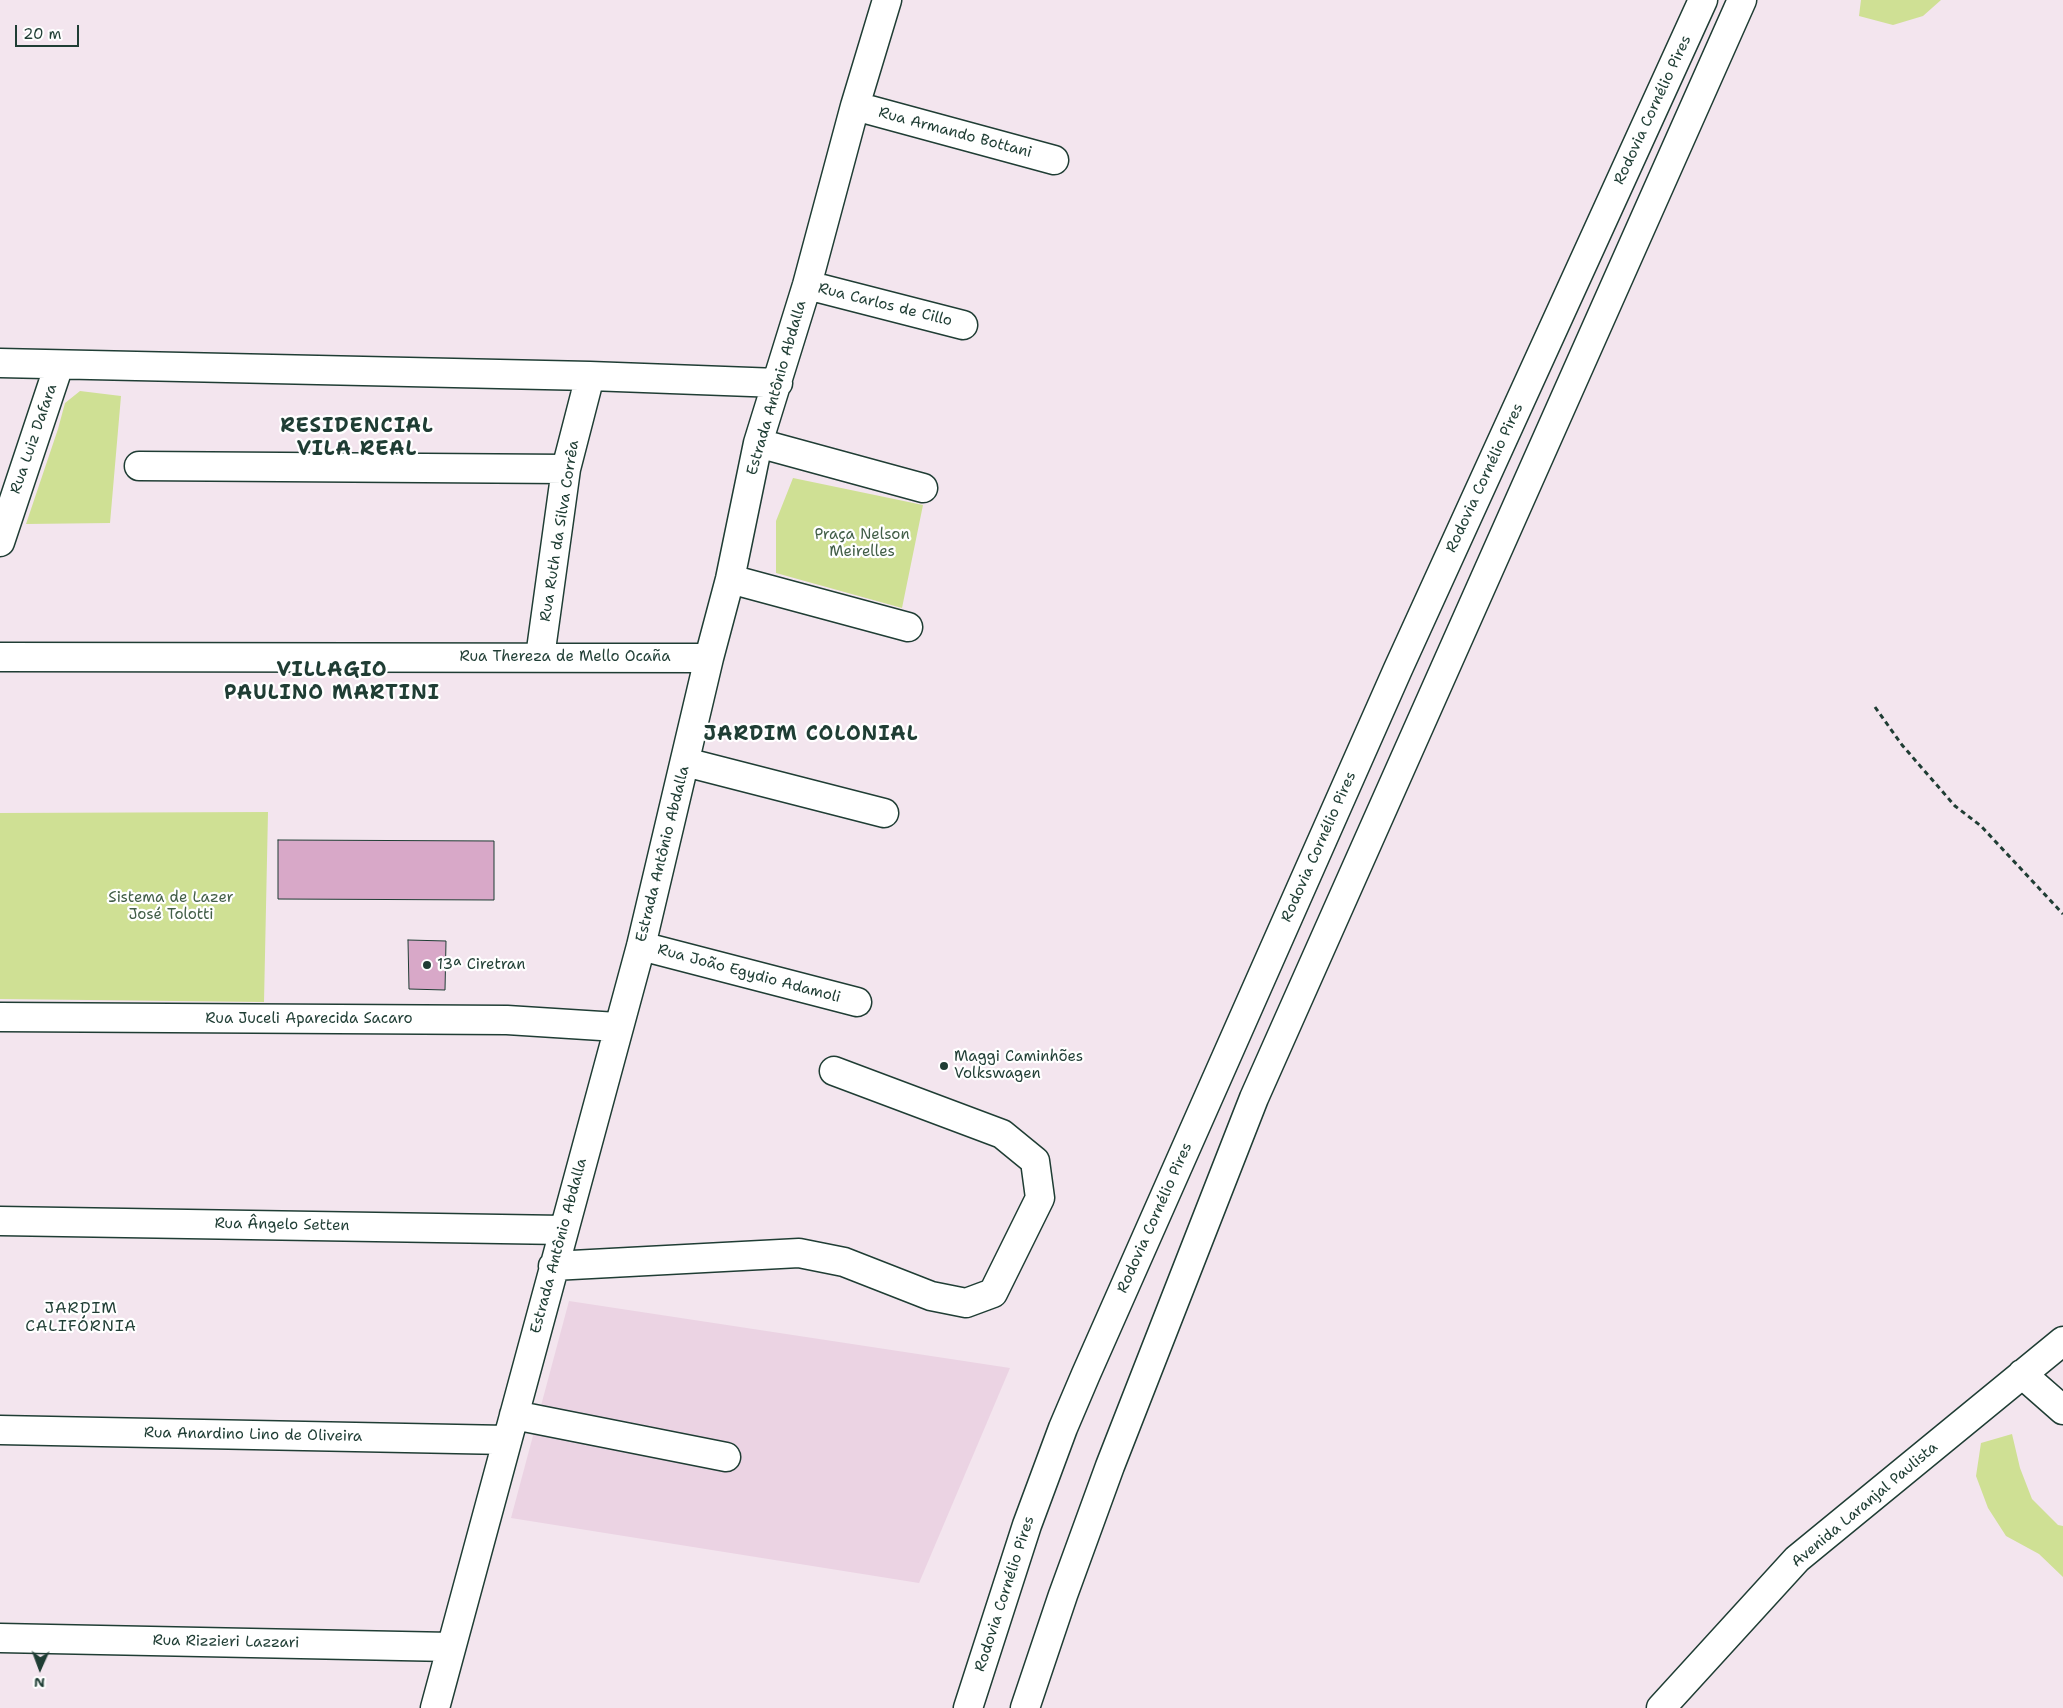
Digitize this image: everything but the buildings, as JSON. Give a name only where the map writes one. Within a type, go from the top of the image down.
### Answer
[{"type":"street","name":"Estrada Antônio Abdalla","points":[[435,1708],[617,1027],[641,946],[709,658],[730,579],[758,443],[807,285],[855,106],[887,0]]},
{"type":"street","name":"Rodovia Cornélio Pires","points":[[968,1708],[1027,1526],[1063,1428],[1086,1374],[1398,669],[1703,0]]},
{"type":"street","points":[[1025,1708],[1062,1595],[1107,1475],[1254,1098],[1742,0]]},
{"type":"street","name":"Rua Armando Bottani","points":[[855,106],[1054,160]]},
{"type":"street","name":"Rua Carlos de Cillo","points":[[807,285],[963,325]]},
{"type":"street","points":[[0,363],[590,376],[778,383]]},
{"type":"street","name":"Rua Luiz Dafara","points":[[0,542],[59,365]]},
{"type":"street","name":"Rua Ruth da Silva Corrêa","points":[[540,657],[566,469],[590,376]]},
{"type":"street","points":[[758,443],[923,488]]},
{"type":"street","points":[[139,466],[566,469]]},
{"type":"street","points":[[730,579],[908,627]]},
{"type":"street","name":"Rua Thereza de Mello Ocaña","points":[[0,657],[709,658]]},
{"type":"street","points":[[685,762],[884,813]]},
{"type":"street","name":"Rua João Egydio Adamoli","points":[[641,946],[857,1002]]},
{"type":"street","name":"Rua Juceli Aparecida Sacaro","points":[[0,1017],[507,1020],[617,1027]]},
{"type":"street","points":[[553,1266],[798,1253],[844,1262],[931,1296],[966,1303],[993,1293],[1040,1198],[1035,1161],[1002,1134],[834,1071]]},
{"type":"street","name":"Rua Ângelo Setten","points":[[0,1221],[563,1230]]},
{"type":"street","name":"Avenida Laranjal Paulista","points":[[1661,1708],[1798,1559],[2063,1341]]},
{"type":"street","points":[[2022,1374],[2063,1410]]},
{"type":"street","name":"Rua Anardino Lino de Oliveira","points":[[0,1430],[510,1428],[726,1457]]},
{"type":"street","name":"Rua Rizzieri Lazzari","points":[[0,1638],[451,1647]]},
{"type":"path","points":[[1875,708],[1902,745],[1955,806],[1981,826],[2063,914]]},
{"type":"shaded area","points":[[569,1301],[1010,1368],[919,1583],[511,1518]]},
{"type":"green space","points":[[1861,0],[1941,0],[1923,16],[1893,25],[1859,16]]},
{"type":"green space","points":[[80,391],[121,396],[110,523],[26,524],[65,403]]},
{"type":"green space","name":"Praça Nelson Meirelles","points":[[793,478],[923,505],[902,608],[776,573],[776,521]]},
{"type":"green space","name":"Sistema de Lazer José Tolotti","points":[[268,812],[264,1002],[0,999],[0,813]]},
{"type":"green space","points":[[2012,1434],[2020,1468],[2032,1499],[2058,1525],[2063,1526],[2063,1577],[2039,1554],[2006,1536],[1988,1508],[1976,1476],[1981,1443]]},
{"type":"place","name":"13ª Ciretran","points":[[427,965]]},
{"type":"place","name":"Maggi Caminhões Volkswagen","points":[[944,1066]]},
{"type":"district","name":"RESIDENCIAL VILA REAL","points":[[357,438]]},
{"type":"district","name":"VILLAGIO PAULINO MARTINI","points":[[332,682]]},
{"type":"district","name":"JARDIM COLONIAL","points":[[811,735]]},
{"type":"district","name":"JARDIM CALIFÓRNIA","points":[[81,1318]]}]
